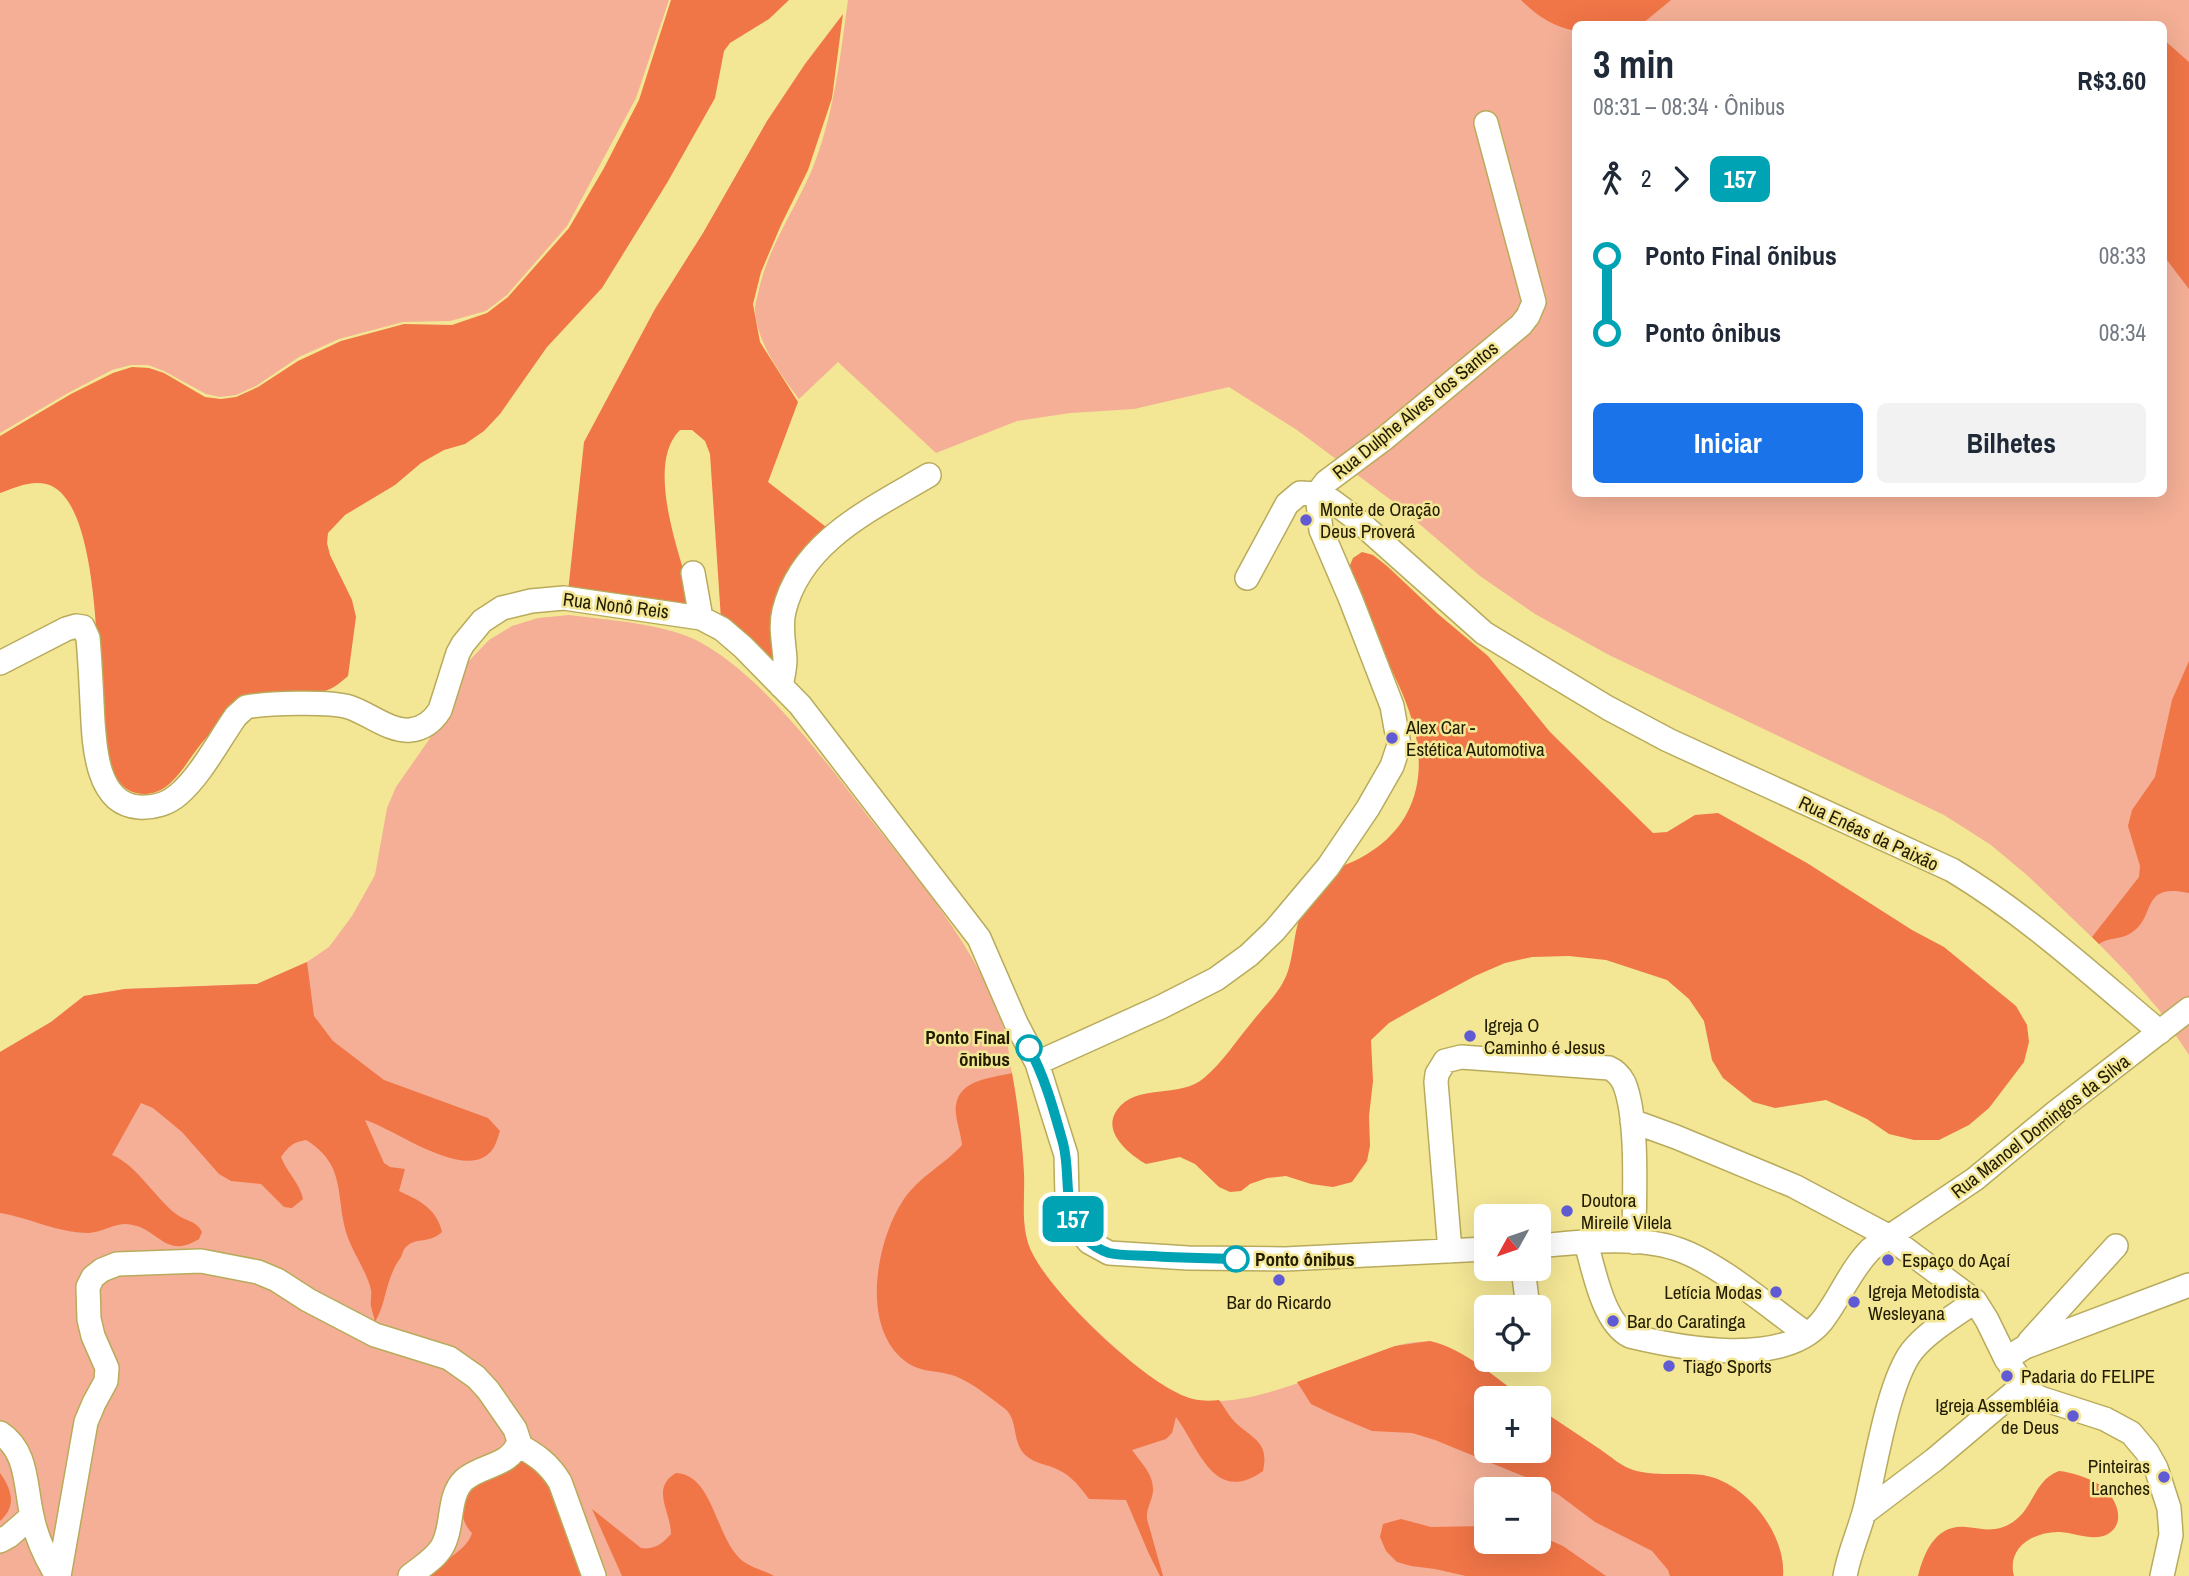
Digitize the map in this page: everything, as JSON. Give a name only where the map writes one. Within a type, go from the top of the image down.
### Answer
[{"type":"street","name":"Rua Dulphe Alves dos Santos","points":[[1037,1063],[1161,1007],[1216,979],[1249,956],[1282,923],[1328,867],[1368,808],[1392,766],[1399,745],[1392,706],[1321,530],[1317,494],[1326,482],[1439,394],[1528,316],[1535,302],[1486,123]]},
{"type":"street","points":[[781,686],[785,663],[783,614],[792,586],[800,572],[827,541],[844,527],[929,475]]},
{"type":"street","points":[[1247,578],[1287,503],[1300,493],[1317,494]]},
{"type":"street","name":"Rua Enéas da Paixão","points":[[1317,494],[1355,518],[1484,634],[1608,708],[1668,740],[1952,870],[2012,911],[2160,1032]]},
{"type":"street","points":[[693,573],[701,618]]},
{"type":"street","name":"Rua Nonô Reis","points":[[0,663],[73,626],[81,626],[87,631],[94,736],[101,774],[117,799],[128,805],[147,807],[165,803],[181,793],[236,716],[246,707],[333,704],[353,708],[404,730],[425,726],[440,710],[463,643],[482,621],[502,608],[531,601],[564,598],[701,618],[722,629],[743,647],[828,740],[984,945],[1016,1023],[1037,1063],[1066,1155],[1067,1198],[1071,1214],[1084,1236],[1101,1250],[1177,1258],[1285,1259],[1474,1250]]},
{"type":"street","name":"Rua Manoel Domingos da Silva","points":[[1807,1334],[1821,1321],[1860,1260],[1888,1236],[1975,1179],[2189,1009]]},
{"type":"street","points":[[1450,1251],[1436,1082],[1437,1074],[1445,1061],[1461,1057],[1609,1068],[1617,1073],[1625,1085],[1632,1121],[1634,1242]]},
{"type":"street","points":[[1632,1121],[1794,1186],[1888,1236],[1975,1301],[2015,1353],[2023,1385],[2040,1398],[2120,1426],[2138,1440],[2147,1452],[2164,1489],[2171,1519],[2171,1535],[2162,1576]]},
{"type":"street","points":[[1551,1245],[1634,1242],[1660,1244],[1698,1257],[1807,1334]]},
{"type":"street","points":[[1586,1243],[1603,1300],[1613,1321],[1621,1331],[1630,1336],[1731,1352],[1780,1344],[1807,1334]]},
{"type":"street","points":[[2015,1353],[2116,1246]]},
{"type":"street","points":[[58,1576],[86,1422],[106,1381],[107,1368],[93,1336],[89,1318],[88,1287],[93,1277],[102,1269],[117,1264],[201,1261],[246,1269],[277,1280],[317,1305],[375,1335],[449,1358],[476,1377],[515,1429],[519,1441],[516,1451],[509,1458],[463,1481],[456,1492],[447,1538],[441,1549],[410,1576]]},
{"type":"street","points":[[2015,1353],[2189,1285]]},
{"type":"street","points":[[1844,1576],[1864,1513],[1901,1370],[1910,1353],[1922,1341],[1975,1301]]},
{"type":"street","points":[[1864,1513],[1934,1460],[2023,1385]]},
{"type":"street","points":[[0,1433],[10,1440],[20,1454],[32,1516],[48,1560],[58,1576]]},
{"type":"street","points":[[518,1445],[552,1468],[560,1482],[594,1576]]},
{"type":"street","points":[[0,1541],[32,1516]]},
{"type":"shaded area","points":[[0,0],[669,0],[636,98],[567,226],[507,295],[486,311],[450,321],[403,322],[339,339],[299,357],[256,386],[236,395],[220,397],[206,394],[164,371],[148,365],[131,365],[112,370],[0,433]]},
{"type":"shaded area","points":[[671,0],[789,0],[769,19],[730,43],[724,51],[715,98],[667,183],[602,288],[547,347],[500,414],[484,431],[465,444],[444,450],[421,463],[395,485],[345,515],[328,533],[330,555],[352,600],[356,617],[348,676],[326,690],[278,696],[228,722],[207,737],[165,788],[144,794],[125,787],[112,771],[102,738],[93,598],[88,557],[78,523],[65,497],[46,484],[29,484],[0,493],[0,436],[71,394],[113,373],[132,367],[149,368],[164,373],[205,397],[236,397],[258,387],[298,361],[341,341],[404,324],[452,325],[487,313],[508,297],[569,228],[639,100]]},
{"type":"shaded area","points":[[848,0],[2189,0],[2189,1055],[2159,1010],[2130,976],[2028,876],[1991,845],[1944,815],[1609,655],[1535,614],[1480,576],[1395,503],[1297,430],[1229,387],[1134,409],[1070,413],[1017,421],[936,453],[838,362],[799,399],[765,346],[755,307],[769,258],[819,151],[835,87]]},
{"type":"shaded area","points":[[1521,0],[1671,0],[1646,21],[1572,21],[1572,30],[1546,20]]},
{"type":"shaded area","points":[[843,14],[832,98],[808,170],[761,272],[753,304],[760,342],[798,402],[768,482],[830,530],[809,551],[777,672],[721,619],[710,454],[705,441],[692,430],[680,430],[669,447],[665,468],[665,492],[676,545],[696,612],[568,592],[584,442],[655,309],[703,233],[767,121]]},
{"type":"shaded area","points":[[2167,43],[2189,62],[2189,289],[2167,260]]},
{"type":"shaded area","points":[[1362,552],[1373,555],[1387,566],[1488,656],[1550,732],[1653,833],[1667,832],[1695,815],[1718,813],[1807,863],[1912,930],[1944,947],[2016,1006],[2027,1025],[2029,1042],[2024,1062],[1989,1108],[1969,1125],[1939,1140],[1914,1140],[1889,1134],[1867,1119],[1826,1100],[1775,1108],[1753,1102],[1723,1078],[1712,1060],[1704,1021],[1689,999],[1667,980],[1606,960],[1569,956],[1532,957],[1505,963],[1475,976],[1389,1023],[1371,1040],[1373,1081],[1369,1116],[1370,1146],[1367,1161],[1352,1182],[1333,1187],[1286,1176],[1267,1178],[1250,1184],[1241,1191],[1230,1192],[1219,1187],[1195,1164],[1180,1157],[1146,1164],[1132,1155],[1115,1134],[1113,1118],[1117,1110],[1135,1097],[1194,1084],[1217,1065],[1281,985],[1288,971],[1299,920],[1313,895],[1338,869],[1372,851],[1391,836],[1410,807],[1417,784],[1417,743],[1413,723],[1399,685],[1348,570],[1353,558]]},
{"type":"shaded area","points":[[569,615],[650,626],[682,634],[720,655],[745,674],[791,721],[910,869],[948,920],[981,974],[1006,1036],[1023,1161],[1024,1224],[1033,1255],[1058,1291],[1075,1309],[1146,1374],[1166,1388],[1188,1398],[1216,1401],[1237,1399],[1281,1389],[1397,1346],[1423,1341],[1442,1345],[1474,1362],[1474,1372],[1489,1372],[1508,1386],[1474,1386],[1474,1463],[1551,1463],[1551,1417],[1629,1468],[1650,1473],[1702,1475],[1733,1487],[1760,1512],[1770,1527],[1778,1543],[1783,1576],[0,1576],[0,1052],[51,1022],[84,996],[125,989],[257,984],[307,962],[329,947],[352,916],[375,875],[387,808],[396,787],[442,721],[467,663],[489,640],[512,626],[538,618]]},
{"type":"shaded area","points":[[2189,661],[2189,893],[2162,892],[2151,903],[2139,926],[2131,933],[2099,944],[2092,937],[2139,877],[2140,866],[2128,826],[2132,810],[2155,777],[2172,700]]},
{"type":"shaded area","points":[[307,962],[314,1016],[333,1041],[384,1080],[488,1118],[500,1131],[494,1147],[483,1158],[468,1161],[432,1152],[365,1120],[384,1163],[390,1167],[405,1169],[399,1191],[431,1211],[442,1232],[432,1238],[411,1243],[405,1248],[391,1276],[375,1322],[369,1284],[343,1221],[334,1171],[319,1150],[306,1140],[291,1146],[281,1157],[303,1199],[292,1208],[284,1207],[261,1184],[231,1181],[219,1174],[182,1132],[153,1108],[141,1103],[112,1155],[129,1166],[176,1214],[200,1228],[202,1232],[199,1239],[187,1245],[169,1244],[146,1230],[126,1224],[89,1233],[77,1232],[0,1213],[0,1052],[51,1022],[84,996],[125,989],[257,984]]},
{"type":"shaded area","points":[[1012,1073],[1022,1148],[1025,1226],[1028,1243],[1037,1262],[1074,1309],[1125,1356],[1174,1391],[1196,1400],[1219,1400],[1234,1422],[1259,1443],[1264,1454],[1263,1471],[1246,1480],[1232,1482],[1220,1477],[1201,1457],[1176,1417],[1172,1433],[1166,1439],[1132,1450],[1146,1469],[1153,1485],[1147,1519],[1163,1576],[1160,1576],[1149,1554],[1126,1500],[1089,1499],[1067,1475],[1029,1458],[1019,1446],[1012,1419],[1004,1408],[962,1379],[911,1365],[891,1346],[882,1327],[877,1283],[880,1259],[894,1216],[910,1191],[962,1145],[956,1109],[959,1096],[978,1081]]},
{"type":"shaded area","points":[[1430,1341],[1443,1345],[1474,1362],[1474,1372],[1489,1372],[1508,1386],[1474,1386],[1474,1456],[1412,1433],[1372,1431],[1311,1404],[1297,1382],[1395,1346]]},
{"type":"shaded area","points":[[1551,1417],[1629,1468],[1641,1472],[1693,1474],[1718,1479],[1747,1498],[1760,1512],[1778,1543],[1783,1576],[1670,1576],[1652,1551],[1595,1522],[1551,1491],[1551,1477],[1526,1477],[1491,1463],[1551,1463]]},
{"type":"shaded area","points":[[520,1459],[543,1467],[591,1576],[417,1576],[449,1558],[469,1540],[472,1533],[463,1519],[464,1492]]},
{"type":"shaded area","points":[[2059,1471],[2085,1478],[2105,1489],[2117,1509],[2114,1529],[2097,1537],[2051,1532],[2032,1538],[2018,1549],[2014,1557],[2014,1576],[1918,1576],[1928,1549],[1939,1535],[1956,1527],[1990,1529],[2001,1528],[2013,1522],[2026,1509],[2044,1481]]},
{"type":"shaded area","points":[[0,1473],[10,1492],[11,1504],[0,1521]]},
{"type":"shaded area","points":[[676,1473],[689,1477],[699,1485],[734,1552],[744,1562],[774,1576],[622,1576],[592,1509],[641,1548],[654,1547],[671,1534],[663,1493],[668,1479]]},
{"type":"shaded area","points":[[1401,1519],[1431,1527],[1474,1526],[1474,1554],[1551,1554],[1551,1541],[1606,1576],[1466,1576],[1411,1566],[1397,1562],[1386,1551],[1380,1537],[1383,1524]]},
{"type":"bus line","name":"157","points":[[1029,1048],[1037,1063],[1063,1143],[1067,1166],[1067,1198],[1071,1214],[1089,1242],[1109,1253],[1236,1259]]},
{"type":"place","name":"Monte de Oração Deus Proverá","points":[[1306,520]]},
{"type":"place","name":"Alex Car - Estética Automotiva","points":[[1392,738]]},
{"type":"place","name":"Igreja O Caminho é Jesus","points":[[1470,1036]]},
{"type":"place","name":"Ponto Final õnibus","points":[[1029,1048]]},
{"type":"place","name":"Doutora Mireile Vilela","points":[[1567,1211]]},
{"type":"place","name":"Ponto ônibus","points":[[1236,1259]]},
{"type":"place","name":"Espaço do Açaí","points":[[1888,1260]]},
{"type":"place","name":"Bar do Ricardo","points":[[1279,1280]]},
{"type":"place","name":"Letícia Modas","points":[[1776,1292]]},
{"type":"place","name":"Igreja Metodista Wesleyana","points":[[1854,1302]]},
{"type":"place","name":"Bar do Caratinga","points":[[1613,1321]]},
{"type":"place","name":"Tiago Sports","points":[[1669,1366]]},
{"type":"place","name":"Padaria do FELIPE","points":[[2007,1376]]},
{"type":"place","name":"Igreja Assembléia de Deus","points":[[2073,1416]]},
{"type":"place","name":"Pinteiras Lanches","points":[[2164,1477]]}]
